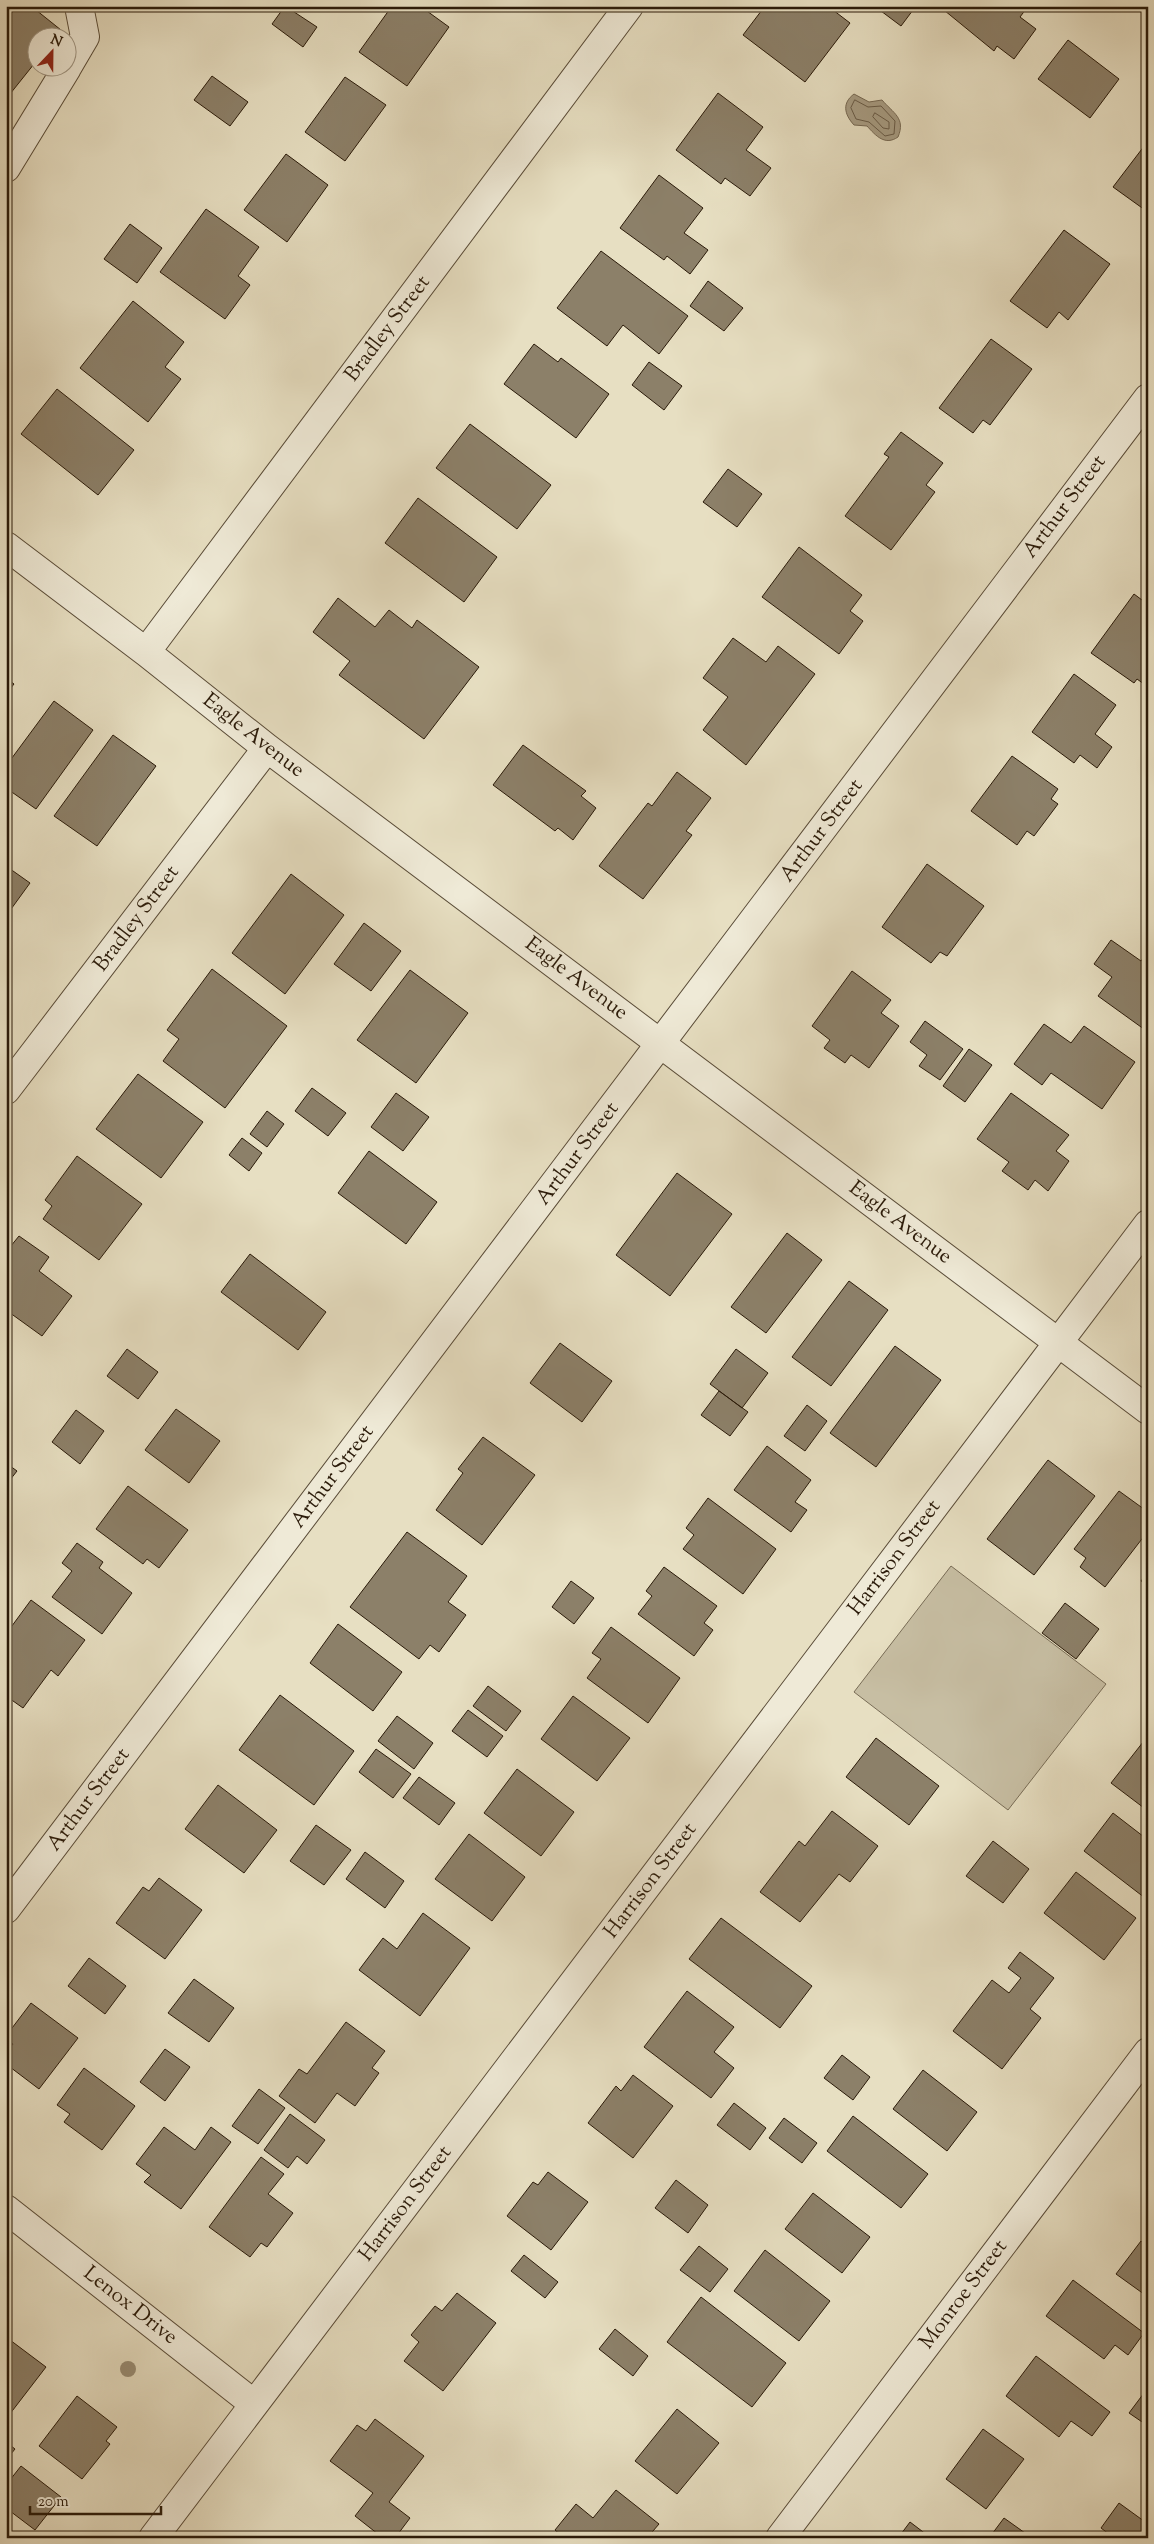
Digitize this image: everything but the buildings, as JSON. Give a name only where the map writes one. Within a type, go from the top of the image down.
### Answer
[{"type":"street","points":[[78,49],[85,37],[79,6]]},
{"type":"street","name":"Bradley Street","points":[[146,652],[629,6]]},
{"type":"street","points":[[6,168],[60,78]]},
{"type":"street","name":"Arthur Street","points":[[6,1909],[1148,398]]},
{"type":"street","name":"Eagle Avenue","points":[[6,546],[146,652],[267,748],[1148,1410]]},
{"type":"street","name":"Bradley Street","points":[[6,1090],[267,748]]},
{"type":"street","name":"Harrison Street","points":[[154,2538],[1148,1224]]},
{"type":"street","name":"Monroe Street","points":[[780,2538],[1148,2052]]},
{"type":"street","name":"Lenox Drive","points":[[6,2208],[254,2404]]},
{"type":"shaded area","points":[[951,1566],[1106,1684],[1008,1810],[854,1692]]},
{"type":"water","points":[[854,94],[869,102],[882,100],[899,120],[900,130],[898,137],[893,140],[881,139],[867,126],[854,125],[846,113],[846,105]]}]
